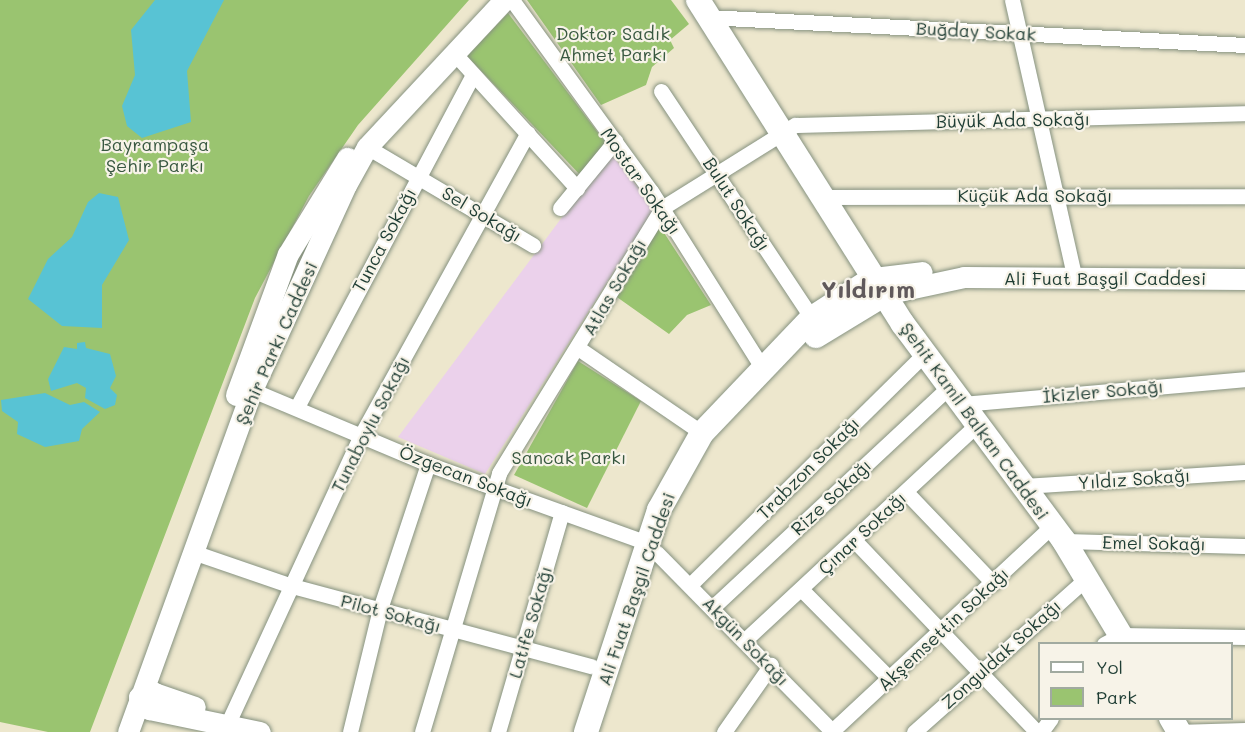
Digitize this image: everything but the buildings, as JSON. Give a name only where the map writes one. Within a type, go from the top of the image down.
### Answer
[{"type":"main road","name":"Şehir Parkı Caddesi","points":[[128,732],[134,695],[288,254],[366,130],[485,0]]},
{"type":"main road","name":"Şehir Parkı Caddesi","points":[[113,732],[134,695],[193,552],[252,390],[367,147],[504,0]]},
{"type":"main road","name":"Şehit Kamil Balkan Caddesi","points":[[687,0],[703,8],[825,197],[903,324],[1088,577],[1117,640]]},
{"type":"main road","name":"Ali Fuat Başgil Caddesi","points":[[600,732],[652,548],[659,510],[702,433],[762,367],[819,322],[880,286],[920,272],[964,277],[1245,279]]},
{"type":"main road","points":[[819,322],[871,317],[903,324]]},
{"type":"main road","name":"Ali Fuat Başgil Caddesi","points":[[586,732],[652,548],[680,492],[716,437],[819,322]]},
{"type":"main road","points":[[134,695],[150,709],[228,723],[260,732]]},
{"type":"street","name":"Mostar Sokağı","points":[[512,0],[662,208],[762,367]]},
{"type":"street","points":[[1012,0],[1043,120],[1074,276]]},
{"type":"street","name":"Buğday Sokak","points":[[703,8],[1020,34],[1245,45]]},
{"type":"street","points":[[453,53],[577,188]]},
{"type":"street","name":"Tunca Sokağı","points":[[297,407],[473,75]]},
{"type":"street","name":"Bulut Sokağı","points":[[661,91],[819,322]]},
{"type":"street","name":"Büyük Ada Sokağı","points":[[781,129],[813,123],[1043,120],[1245,113]]},
{"type":"street","name":"Atlas Sokağı","points":[[422,732],[495,488],[534,410],[578,348],[662,208],[781,129]]},
{"type":"street","name":"Tunaboylu Sokağı","points":[[228,723],[361,435],[528,133]]},
{"type":"street","points":[[560,208],[615,141]]},
{"type":"street","name":"Sel Sokağı","points":[[367,147],[533,245]]},
{"type":"street","name":"Küçük Ada Sokağı","points":[[825,197],[1057,193],[1245,196]]},
{"type":"street","points":[[578,348],[702,433]]},
{"type":"street","name":"Trabzon Sokağı","points":[[692,583],[924,354]]},
{"type":"street","name":"İkizler Sokağı","points":[[955,396],[1245,379]]},
{"type":"street","name":"Özgecan Sokağı","points":[[252,390],[428,464],[562,512],[652,548]]},
{"type":"street","name":"Rize Sokağı","points":[[713,607],[955,396]]},
{"type":"street","name":"Çınar Sokağı","points":[[745,640],[976,425]]},
{"type":"street","points":[[350,732],[380,609],[428,464]]},
{"type":"street","name":"Yıldız Sokağı","points":[[1023,486],[1245,472]]},
{"type":"street","points":[[906,492],[993,583]]},
{"type":"street","name":"Latife Sokağı","points":[[498,732],[562,512]]},
{"type":"street","name":"Emel Sokağı","points":[[1058,534],[1245,546]]},
{"type":"street","name":"Akşemsettin Sokağı","points":[[832,732],[993,583],[1058,534]]},
{"type":"street","points":[[854,540],[978,673],[1039,732],[1049,720]]},
{"type":"street","name":"Akgün Sokağı","points":[[652,548],[692,583],[832,732]]},
{"type":"street","name":"Pilot Sokağı","points":[[193,552],[292,586],[591,666]]},
{"type":"street","name":"Zonguldak Sokağı","points":[[914,732],[1088,577]]},
{"type":"street","points":[[801,590],[890,679]]},
{"type":"street","points":[[1117,640],[1245,637]]},
{"type":"street","points":[[724,732],[771,665]]},
{"type":"street","points":[[1176,728],[1245,730]]},
{"type":"shaded area","points":[[610,153],[655,207],[485,474],[398,437]]},
{"type":"green space","name":"Bayrampaşa Şehir Parkı","points":[[0,0],[469,0],[358,125],[309,196],[255,298],[90,732],[48,732],[0,722]]},
{"type":"green space","name":"Doktor Sadık Ahmet Parkı","points":[[527,0],[671,0],[689,24],[670,40],[674,48],[652,67],[646,85],[601,105]]},
{"type":"green space","points":[[508,13],[605,142],[583,178],[467,56]]},
{"type":"green space","points":[[659,225],[711,305],[687,315],[669,334],[614,295]]},
{"type":"green space","name":"Sancak Parkı","points":[[578,361],[641,401],[587,508],[514,475]]},
{"type":"water","points":[[155,0],[224,0],[187,71],[191,122],[142,138],[127,126],[122,106],[135,75],[131,30]]},
{"type":"water","points":[[99,193],[118,197],[129,240],[102,285],[102,328],[62,326],[28,299],[48,259],[72,237],[88,202]]},
{"type":"water","points":[[85,342],[86,348],[110,354],[116,376],[110,388],[117,395],[115,405],[105,409],[85,398],[86,388],[77,383],[51,391],[48,379],[64,347],[77,349],[77,343]]},
{"type":"water","points":[[45,393],[70,405],[84,402],[100,412],[82,429],[79,441],[45,447],[17,434],[18,422],[2,411],[1,400]]},
{"type":"district","name":"Yıldırım","points":[[868,289]]}]
